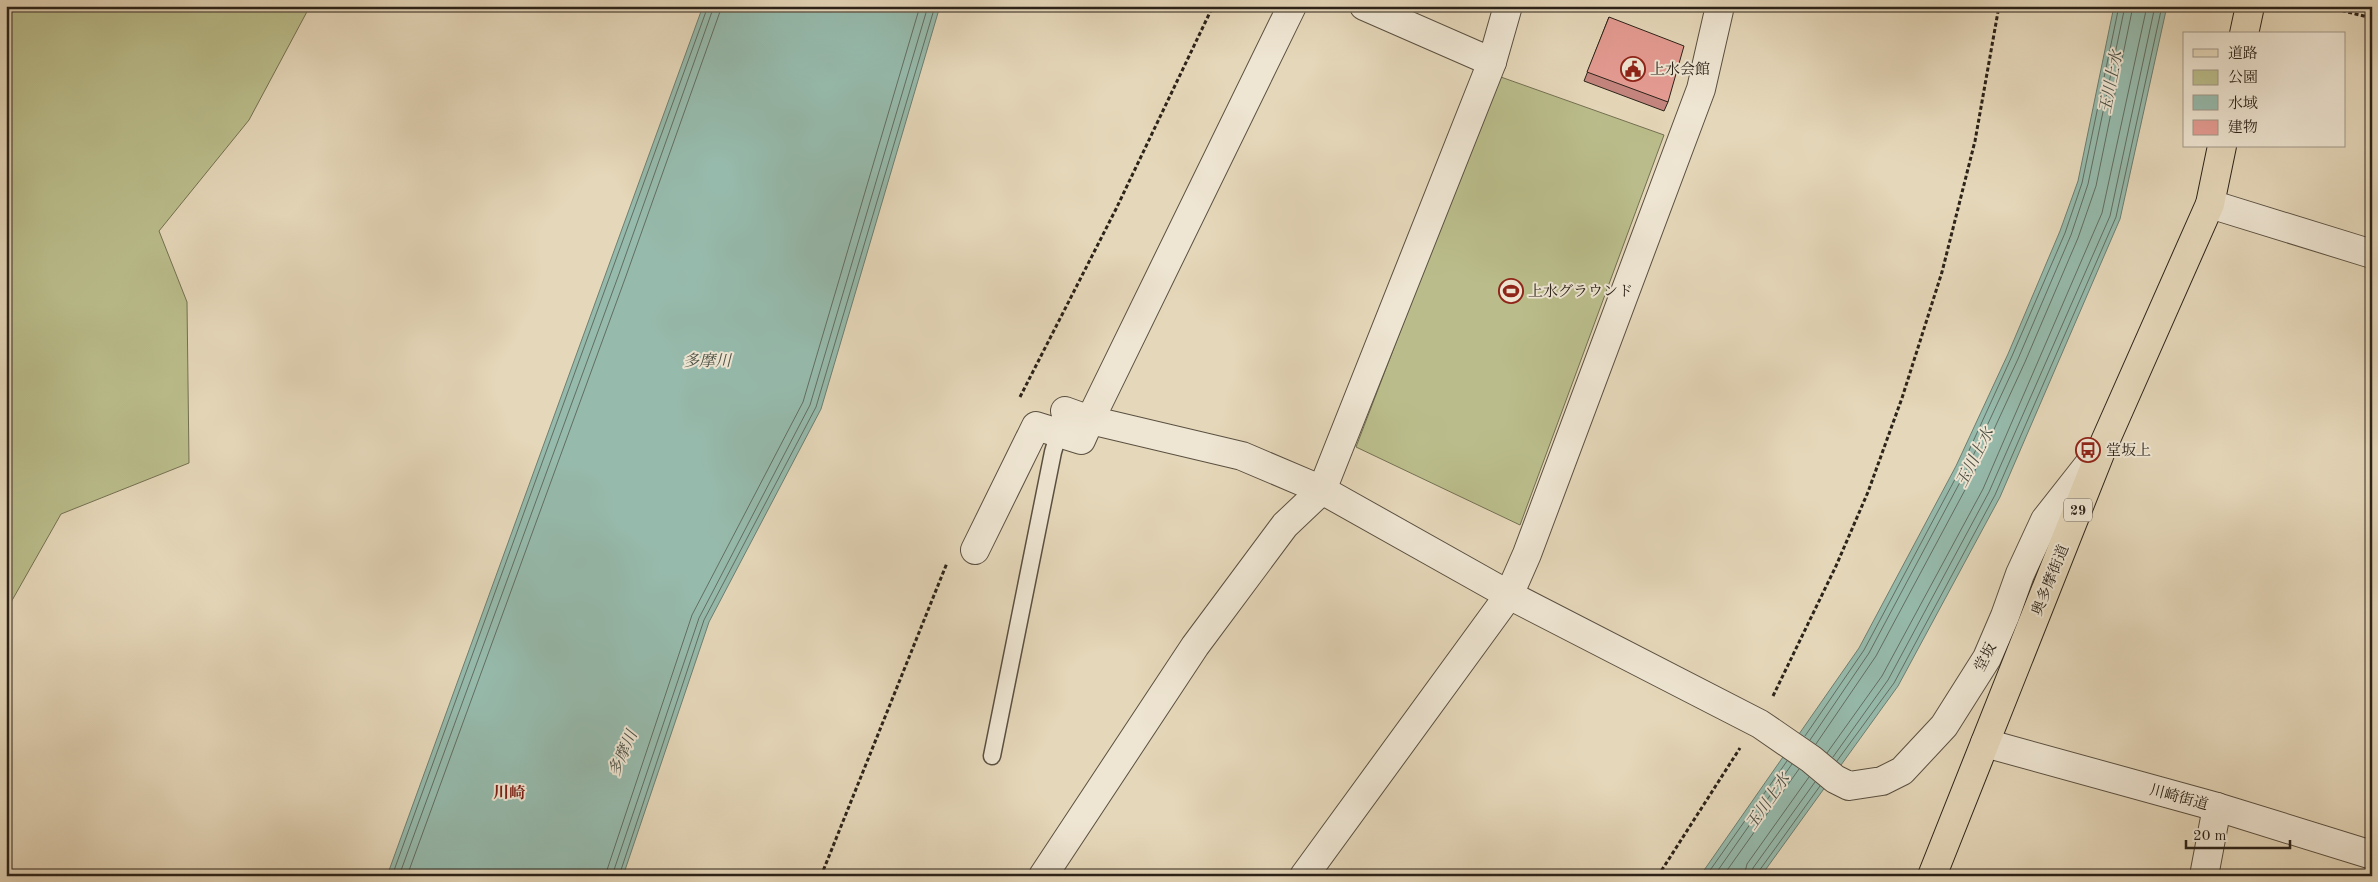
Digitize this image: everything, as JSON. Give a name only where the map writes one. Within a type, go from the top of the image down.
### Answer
[{"type":"main road","points":[[2244,32],[2250,6]]},
{"type":"main road","name":"奥多摩街道","points":[[1932,876],[2103,446],[2210,204],[2222,148]]},
{"type":"street","points":[[1071,421],[1292,6]]},
{"type":"street","points":[[1364,6],[1492,62]]},
{"type":"street","points":[[1043,876],[1195,646],[1285,525],[1322,490],[1492,62],[1508,6]]},
{"type":"street","points":[[1304,876],[1509,595],[1527,554],[1701,89],[1720,6]]},
{"type":"street","points":[[2210,204],[2372,254]]},
{"type":"street","name":"堂坂","points":[[975,550],[1036,426],[1071,421],[1242,456],[1322,490],[1509,595],[1758,724],[1811,759],[1835,779],[1849,786],[1856,786],[1882,781],[1902,771],[1944,726],[1987,658],[2020,574],[2045,520],[2103,446]]},
{"type":"street","name":"川崎街道","points":[[1985,743],[2217,808],[2372,855]]},
{"type":"street","points":[[2204,876],[2217,808]]},
{"type":"lane","points":[[992,756],[1053,452],[1071,421]]},
{"type":"path","points":[[1658,876],[1758,724],[1775,694],[1836,566],[1868,492],[1902,398],[1942,272],[1975,141],[1999,6]]},
{"type":"path","points":[[2323,6],[2372,18]]},
{"type":"green space","points":[[6,6],[310,6],[249,120],[159,231],[187,302],[189,463],[61,514],[6,611]]},
{"type":"green space","name":"上水グラウンド","points":[[1498,76],[1664,135],[1520,525],[1356,447]]},
{"type":"water","name":"多摩川","points":[[703,6],[940,6],[821,409],[709,622],[623,876],[387,876]]},
{"type":"water","name":"玉川上水","points":[[2114,6],[2167,6],[2120,219],[2000,497],[1898,686],[1761,876],[1700,876],[1859,648],[1956,466],[2008,354],[2060,231],[2078,181]]},
{"type":"building","name":"上水会館","points":[[1609,17],[1684,46],[1668,102],[1587,72]]},
{"type":"place","name":"上水会館","points":[[1633,69]]},
{"type":"place","name":"上水グラウンド","points":[[1511,291]]},
{"type":"place","name":"堂坂上","points":[[2088,450]]},
{"type":"district","name":"川崎","points":[[509,792]]}]
